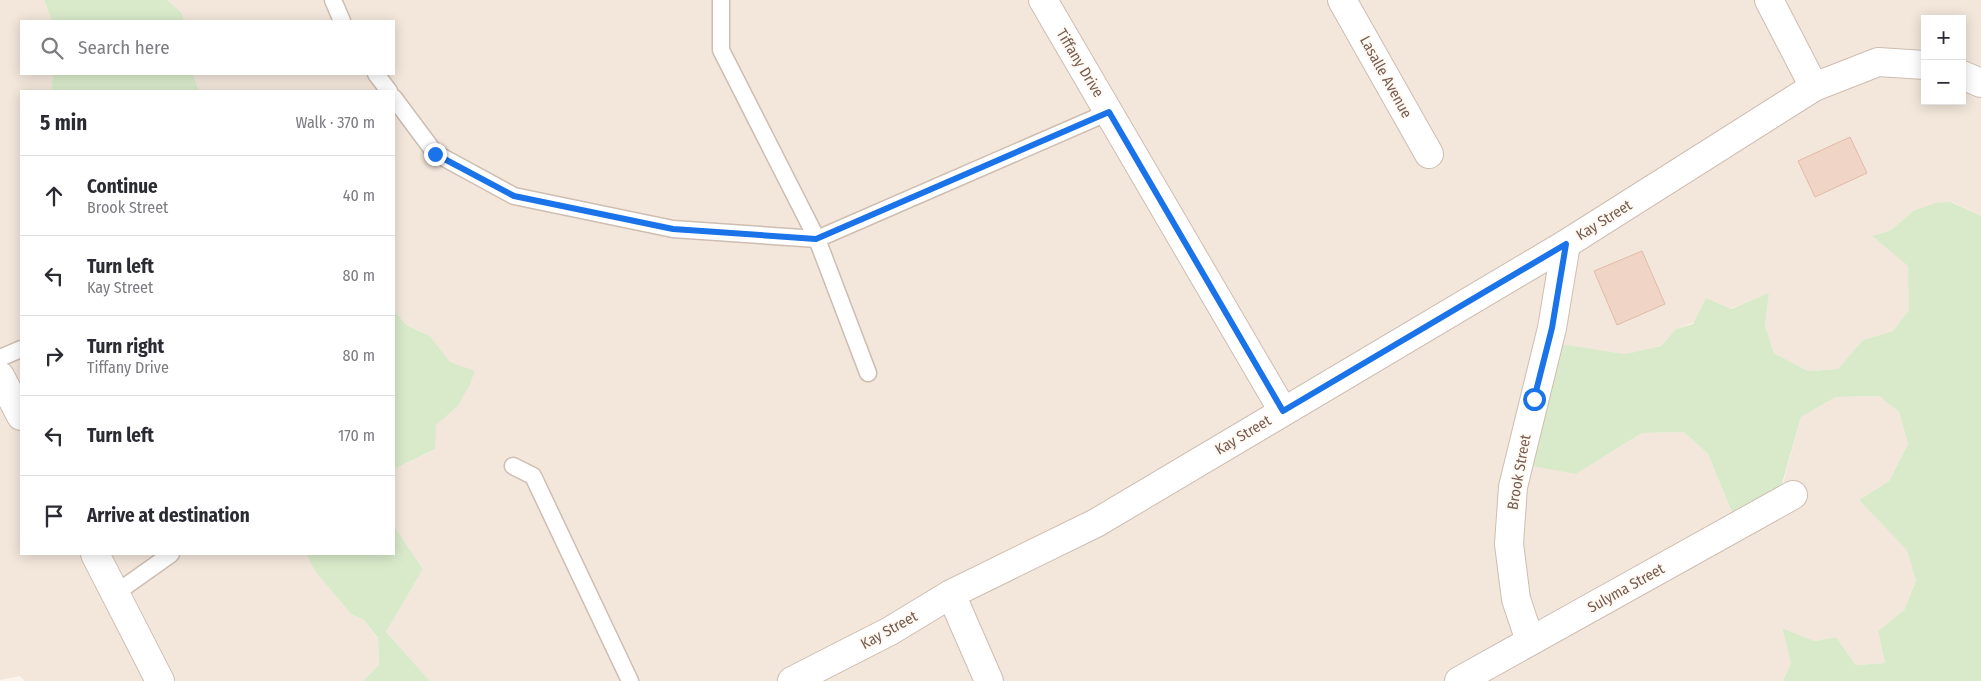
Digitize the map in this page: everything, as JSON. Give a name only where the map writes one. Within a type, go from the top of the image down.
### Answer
[{"type":"street","name":"Tiffany Drive","points":[[1043,0],[1283,411]]},
{"type":"street","name":"Lasalle Avenue","points":[[1342,0],[1429,154]]},
{"type":"street","points":[[1768,0],[1814,87]]},
{"type":"street","name":"Kay Street","points":[[792,681],[890,631],[951,594],[1096,523],[1566,244],[1814,87],[1878,62],[1921,66]]},
{"type":"street","points":[[1966,77],[1981,83]]},
{"type":"street","name":"Brook Street","points":[[1530,641],[1516,599],[1509,544],[1513,487],[1552,328],[1566,244]]},
{"type":"street","points":[[0,376],[20,414]]},
{"type":"street","name":"Sulyma Street","points":[[1459,681],[1793,495]]},
{"type":"street","points":[[96,555],[160,681]]},
{"type":"street","points":[[951,594],[989,681]]},
{"type":"lane","points":[[333,0],[342,20]]},
{"type":"lane","points":[[721,0],[720,50],[816,239],[868,373]]},
{"type":"lane","points":[[377,75],[388,90]]},
{"type":"lane","points":[[395,99],[435,154],[514,196],[673,229],[816,239],[1109,112]]},
{"type":"lane","points":[[0,358],[20,349]]},
{"type":"lane","points":[[513,466],[533,476],[630,681]]},
{"type":"lane","points":[[116,593],[170,555]]},
{"type":"shaded area","points":[[0,0],[44,0],[52,20],[20,20],[20,75],[53,75],[51,90],[20,90],[20,555],[306,555],[314,570],[351,614],[364,620],[378,639],[379,665],[363,681],[25,681],[20,676],[0,680]]},
{"type":"shaded area","points":[[167,0],[1981,0],[1981,216],[1952,202],[1913,211],[1891,230],[1872,236],[1909,266],[1909,310],[1893,331],[1863,340],[1839,369],[1808,371],[1774,353],[1765,325],[1769,294],[1676,329],[1661,346],[1625,354],[1548,343],[1576,474],[1642,433],[1684,432],[1708,454],[1733,515],[1779,498],[1801,417],[1836,397],[1879,396],[1899,412],[1908,444],[1889,481],[1859,500],[1908,550],[1916,581],[1904,610],[1878,631],[1885,663],[1856,665],[1836,637],[1815,641],[1782,628],[1791,663],[1783,681],[430,681],[386,632],[423,569],[395,527],[395,470],[396,468],[435,449],[435,425],[458,406],[450,362],[430,336],[406,325],[395,311],[395,90],[199,90],[193,75],[395,75],[395,20],[184,20],[182,13]]},
{"type":"green space","points":[[44,0],[167,0],[182,13],[184,20],[52,20]]},
{"type":"green space","points":[[53,75],[193,75],[199,90],[51,90]]},
{"type":"green space","points":[[1951,202],[1981,216],[1981,681],[1783,681],[1791,663],[1782,628],[1815,641],[1836,637],[1856,665],[1885,663],[1878,631],[1904,610],[1916,581],[1907,550],[1859,500],[1889,481],[1908,444],[1899,412],[1879,396],[1836,397],[1801,417],[1778,498],[1733,515],[1708,454],[1684,432],[1642,433],[1576,474],[1526,465],[1548,342],[1625,354],[1661,346],[1676,329],[1693,324],[1706,298],[1731,309],[1769,293],[1765,325],[1774,353],[1808,371],[1838,369],[1863,340],[1893,331],[1909,310],[1908,266],[1872,236],[1891,230],[1913,211],[1936,203]]},
{"type":"green space","points":[[395,311],[406,325],[430,336],[450,362],[475,371],[458,406],[436,425],[435,449],[396,468],[395,470]]},
{"type":"green space","points":[[395,527],[423,569],[386,632],[430,681],[363,681],[379,665],[378,638],[364,620],[351,614],[314,570],[306,555],[395,555]]},
{"type":"building","points":[[1850,137],[1867,173],[1815,197],[1798,161]]},
{"type":"building","points":[[1642,251],[1665,304],[1617,325],[1594,271]]},
{"type":"route","points":[[435,154],[514,196],[673,229],[816,239],[1109,112],[1283,411],[1566,244],[1552,328],[1534,399]]}]
